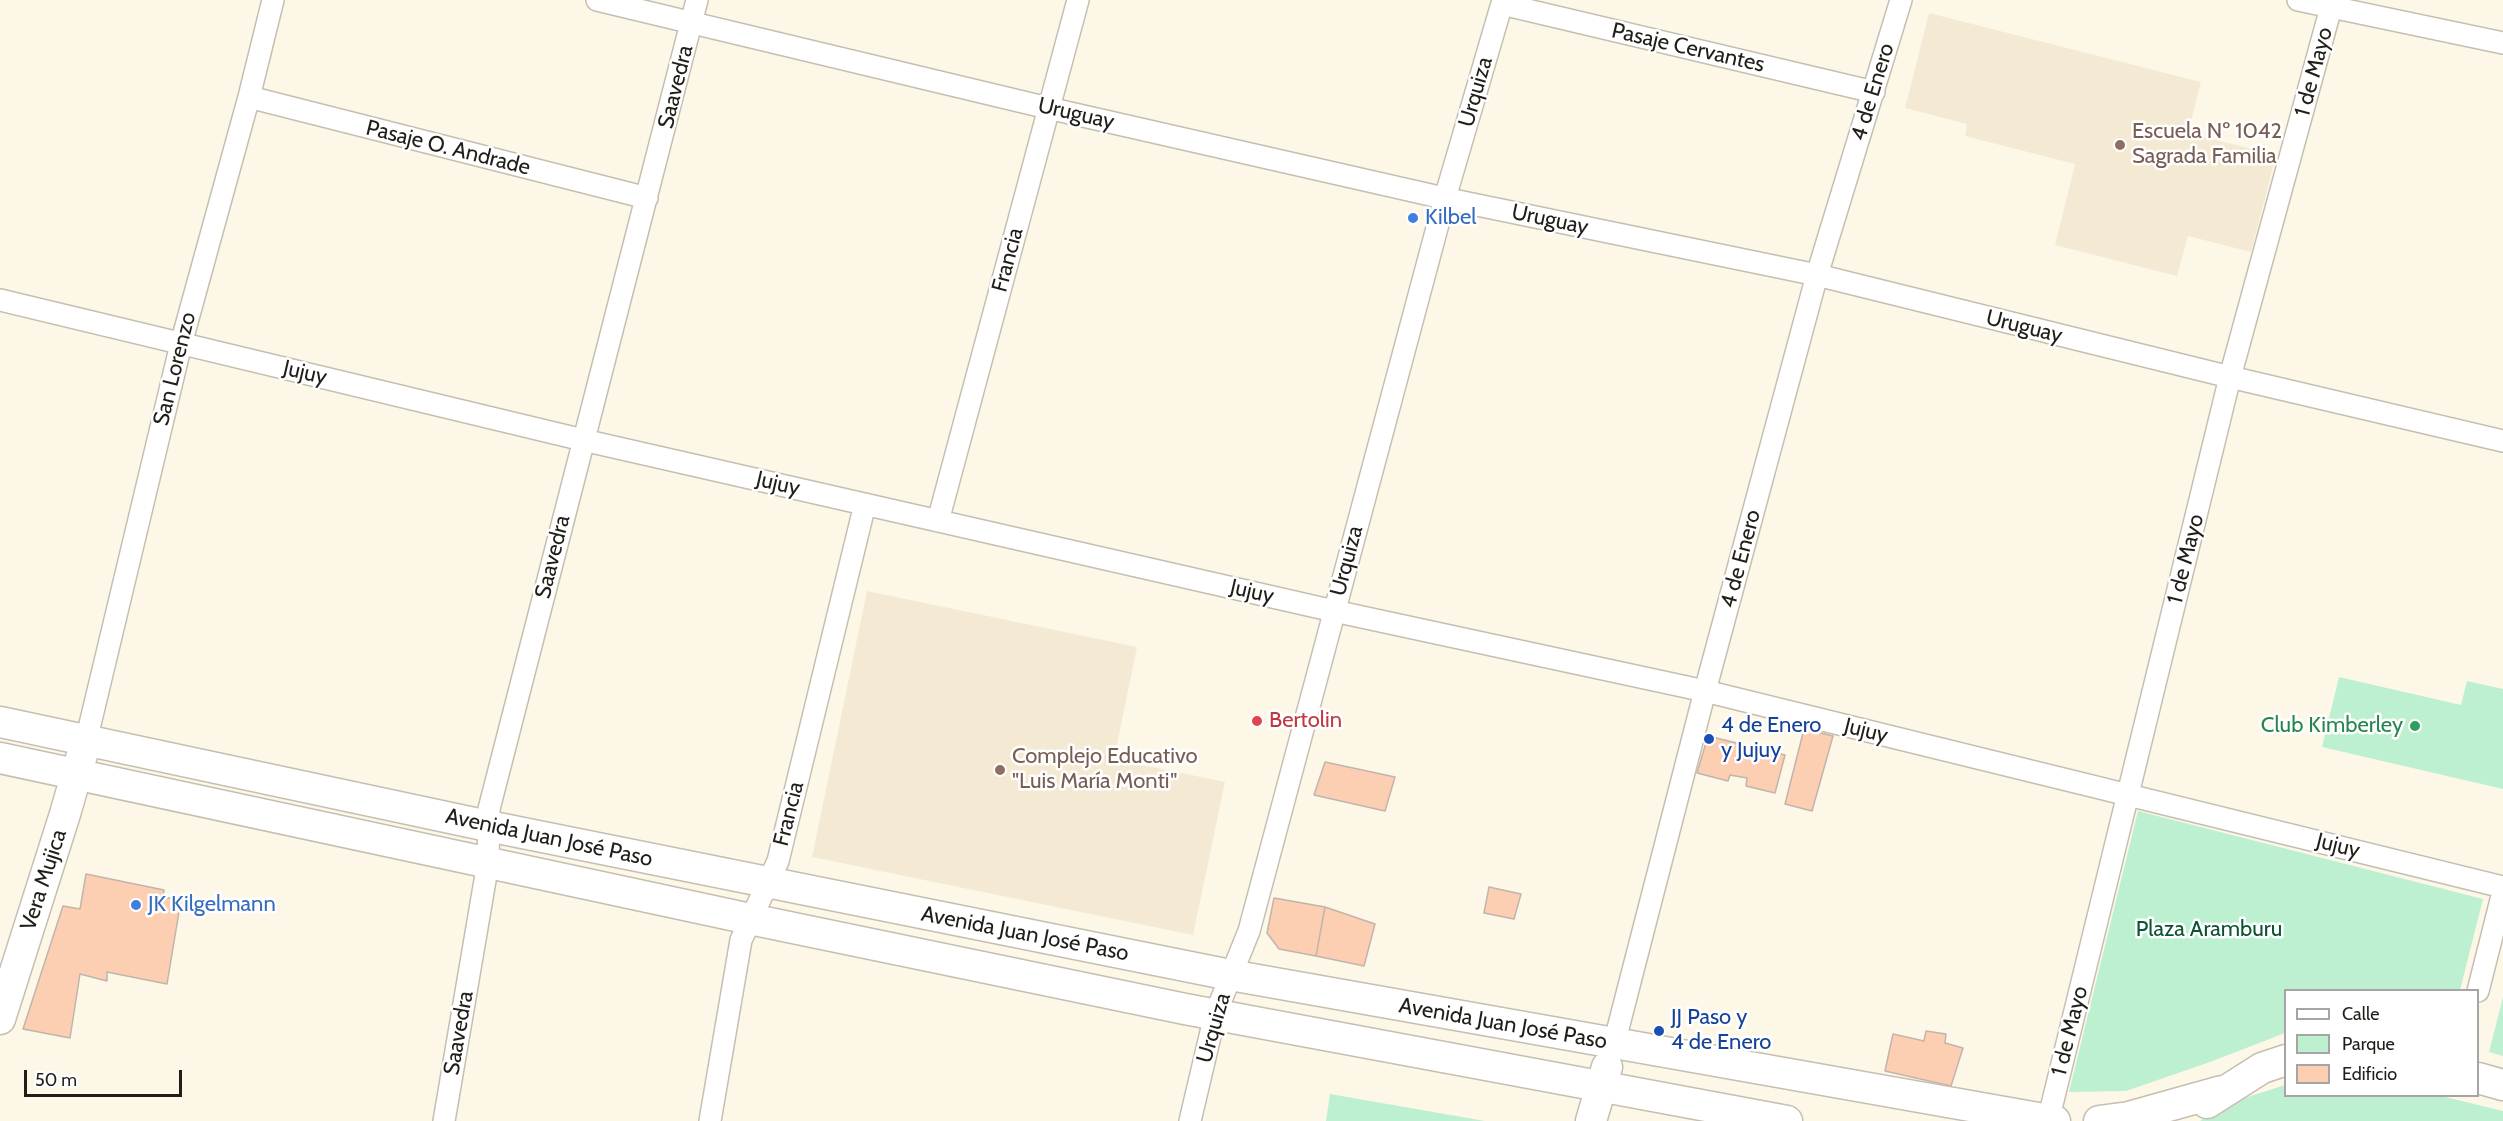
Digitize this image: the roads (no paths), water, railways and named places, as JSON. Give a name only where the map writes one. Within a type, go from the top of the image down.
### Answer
[{"type":"main road","name":"Avenida Juan José Paso","points":[[0,722],[488,826],[1230,975],[2055,1121]]},
{"type":"main road","name":"Vera Mujica","points":[[0,1019],[86,741]]},
{"type":"main road","name":"Avenida Juan José Paso","points":[[0,758],[750,919],[1215,1015],[1787,1121]]},
{"type":"main road","name":"4 de Enero","points":[[1591,1121],[1614,1044]]},
{"type":"main road","points":[[2181,1121],[2222,1091],[2262,1068],[2284,1061]]},
{"type":"main road","points":[[2479,1078],[2503,1085]]},
{"type":"main road","points":[[2099,1121],[2130,1117],[2222,1091]]},
{"type":"street","name":"San Lorenzo","points":[[86,741],[181,344],[249,97],[273,0]]},
{"type":"street","name":"Uruguay","points":[[597,0],[693,21],[1048,108],[1445,198],[1816,275],[2230,377],[2503,441]]},
{"type":"street","name":"Saavedra","points":[[444,1121],[488,862],[489,808],[697,0]]},
{"type":"street","name":"Francia","points":[[938,521],[1078,0]]},
{"type":"street","name":"4 de Enero","points":[[1614,1044],[1816,275],[1874,93],[1900,0]]},
{"type":"street","points":[[2298,0],[2332,4],[2503,43]]},
{"type":"street","name":"Pasaje Cervantes","points":[[1502,2],[1874,93]]},
{"type":"street","name":"Urquiza","points":[[1190,1121],[1215,1015],[1249,930],[1445,198],[1502,2]]},
{"type":"street","name":"1 de Mayo","points":[[2048,1121],[2230,377],[2332,4]]},
{"type":"street","name":"Pasaje O. Andrade","points":[[249,97],[647,198]]},
{"type":"street","name":"Jujuy","points":[[0,300],[583,440],[1334,610],[1705,691],[2503,887]]},
{"type":"street","name":"Francia","points":[[710,1121],[741,940],[778,861],[865,504]]},
{"type":"street","points":[[2479,989],[2503,892]]},
{"type":"place","name":"Escuela Nº 1042 Sagrada Familia","points":[[2120,145]]},
{"type":"place","name":"Kilbel","points":[[1413,218]]},
{"type":"place","name":"Bertolin","points":[[1257,721]]},
{"type":"place","name":"Club Kimberley","points":[[2415,726]]},
{"type":"place","name":"4 de Enero y Jujuy","points":[[1709,739]]},
{"type":"place","name":"Complejo Educativo \"Luis María Monti\"","points":[[1000,770]]},
{"type":"place","name":"JK Kilgelmann","points":[[136,905]]},
{"type":"place","name":"JJ Paso y 4 de Enero","points":[[1659,1031]]},
{"type":"park label","name":"Plaza Aramburu","points":[[2209,930]]}]
